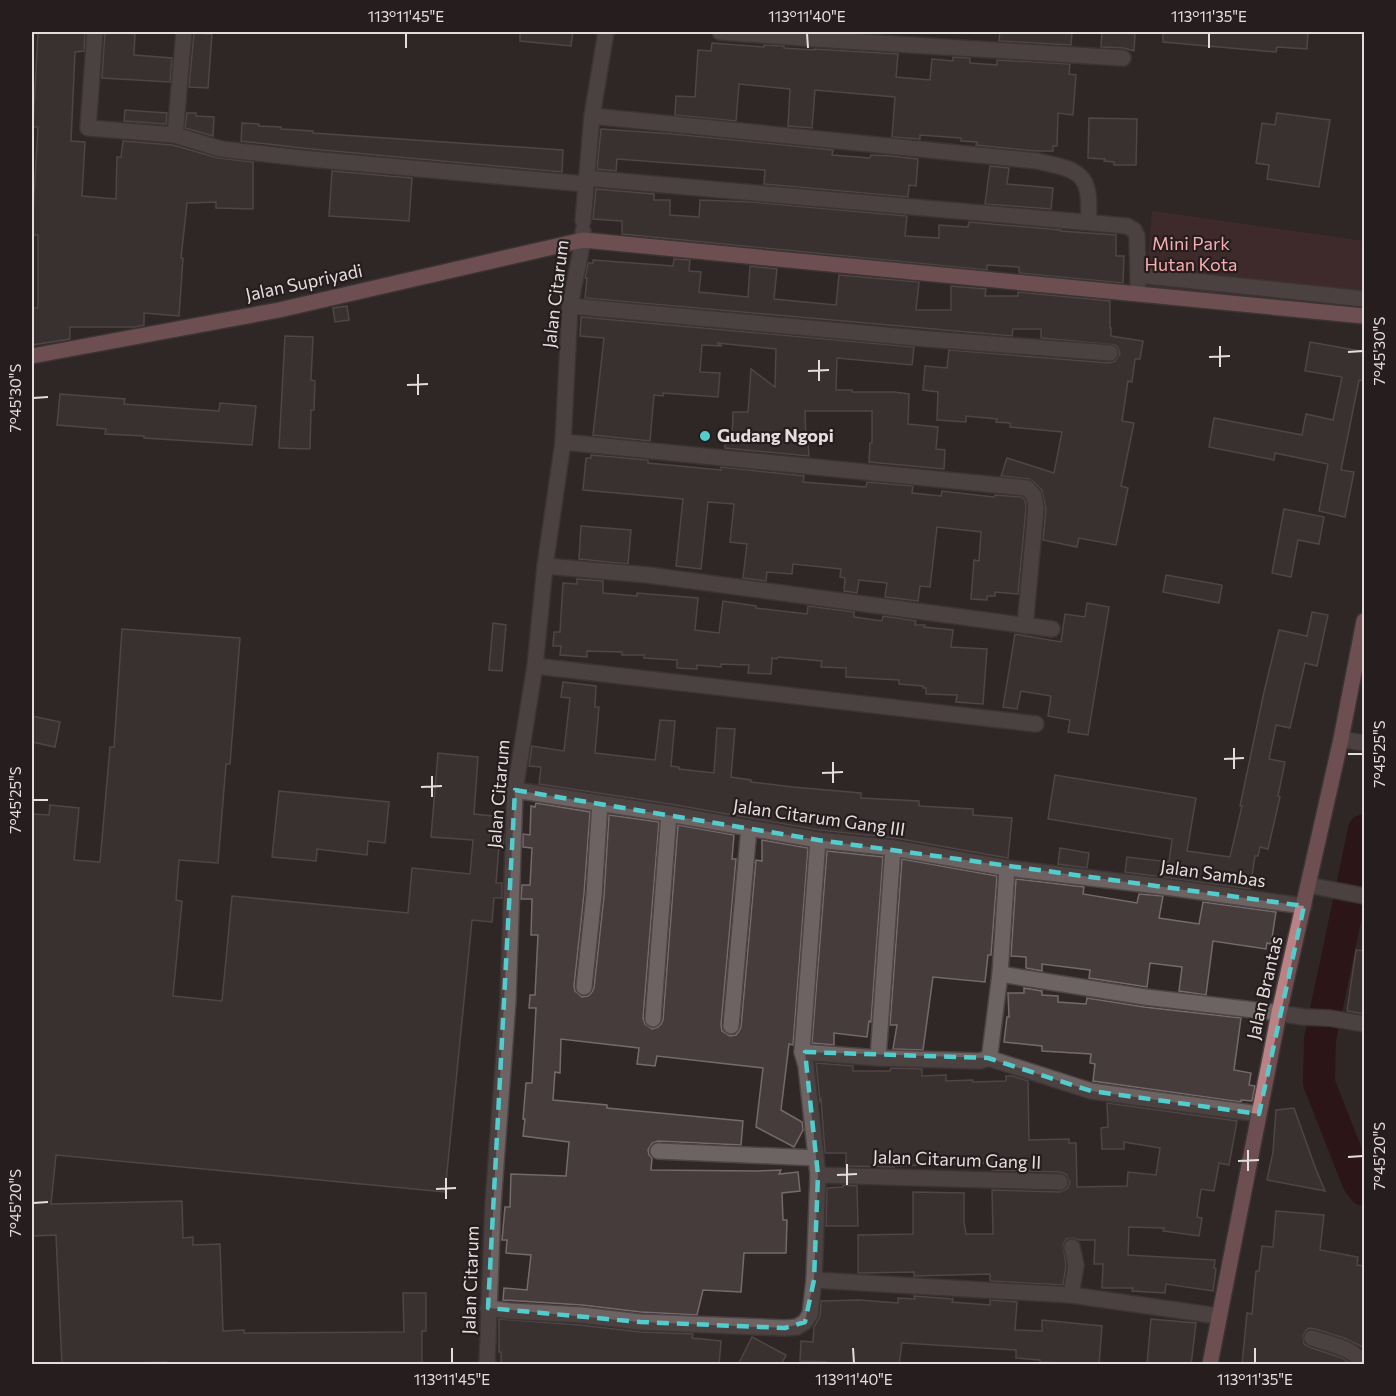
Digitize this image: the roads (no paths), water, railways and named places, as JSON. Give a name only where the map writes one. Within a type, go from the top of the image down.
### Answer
[{"type":"main road","name":"Jalan Supriyadi","points":[[32,356],[279,310],[583,231],[1365,316]]},
{"type":"main road","name":"Jalan Brantas","points":[[1210,1365],[1279,1013],[1308,885],[1353,741],[1365,621]]},
{"type":"street","points":[[95,32],[88,128],[175,135],[221,148],[332,161],[1127,226],[1134,230],[1137,236],[1138,293]]},
{"type":"street","points":[[175,135],[184,32]]},
{"type":"street","name":"Jalan Citarum","points":[[487,1365],[488,1308],[508,1000],[515,790],[535,666],[545,566],[562,442],[570,306],[583,231],[592,116],[606,32]]},
{"type":"street","points":[[720,32],[1123,58]]},
{"type":"street","points":[[592,116],[1037,161],[1071,170],[1083,177],[1088,190],[1089,222]]},
{"type":"street","points":[[1138,275],[1365,299]]},
{"type":"street","points":[[570,306],[1110,353]]},
{"type":"street","points":[[562,442],[1027,488],[1035,496],[1036,508],[1024,626]]},
{"type":"street","points":[[545,566],[648,575],[1052,629]]},
{"type":"street","points":[[535,666],[1036,724]]},
{"type":"street","name":"Jalan Citarum Gang III","points":[[515,790],[818,840],[893,848],[1007,868],[1117,881]]},
{"type":"street","points":[[584,987],[594,895],[600,803]]},
{"type":"street","points":[[653,1020],[669,814]]},
{"type":"street","points":[[731,1026],[749,828]]},
{"type":"street","points":[[488,1308],[640,1322],[785,1328],[797,1327],[805,1322],[810,1314],[814,1280],[818,1175],[806,1066],[802,1052],[818,840]]},
{"type":"street","points":[[878,1058],[893,848]]},
{"type":"street","points":[[988,1058],[1000,974],[1007,868]]},
{"type":"street","name":"Jalan Sambas","points":[[1117,881],[1304,906]]},
{"type":"street","points":[[1308,885],[1364,895]]},
{"type":"street","points":[[1000,974],[1145,997],[1365,1024]]},
{"type":"street","points":[[802,1052],[878,1058],[980,1061],[988,1058],[1090,1091],[1259,1114]]},
{"type":"street","points":[[658,1151],[816,1158]]},
{"type":"street","name":"Jalan Citarum Gang II","points":[[818,1175],[1060,1182]]},
{"type":"street","points":[[1071,1295],[1076,1265],[1072,1247]]},
{"type":"street","points":[[814,1280],[1071,1295],[1218,1316]]},
{"type":"street","points":[[1312,1338],[1356,1355],[1359,1365]]},
{"type":"waterway","points":[[1364,830],[1320,1039],[1319,1083],[1358,1182],[1364,1190]]},
{"type":"place","name":"Gudang Ngopi","points":[[705,436]]},
{"type":"park label","name":"Mini Park Hutan Kota","points":[[1191,254]]}]
